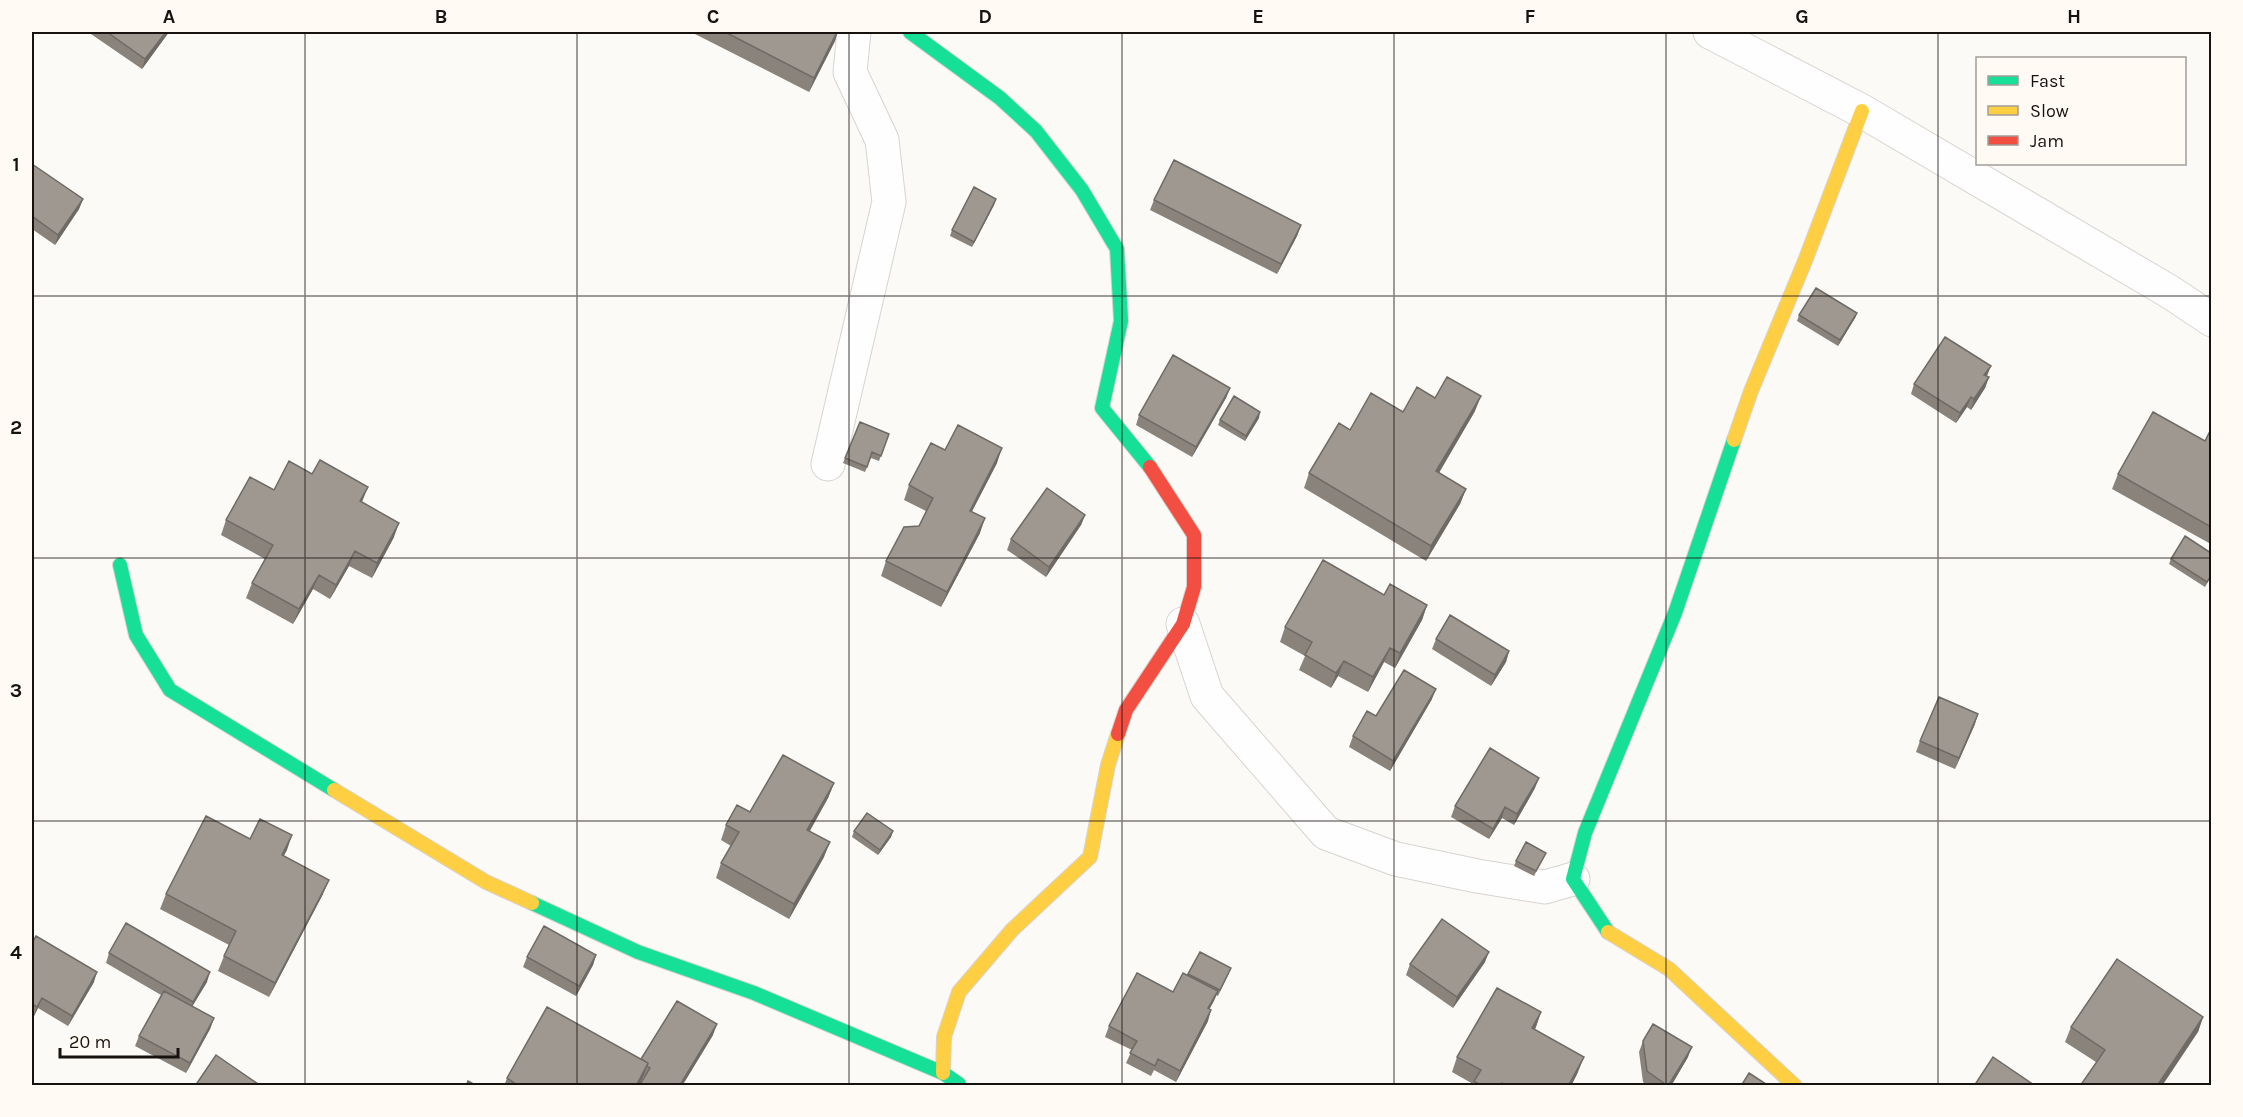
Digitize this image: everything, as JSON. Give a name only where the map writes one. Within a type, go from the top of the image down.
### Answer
[{"type":"street","points":[[828,464],[889,202],[882,140],[850,72],[854,32]]},
{"type":"street","points":[[910,32],[1000,98],[1036,131],[1082,190],[1117,249],[1121,321],[1102,408],[1148,464],[1194,535],[1194,587],[1183,624],[1126,710],[1108,765],[1090,857],[1012,930],[959,992],[944,1036],[944,1073]]},
{"type":"street","points":[[1710,32],[1862,111],[2170,292],[2211,320]]},
{"type":"street","points":[[1795,1086],[1669,969],[1607,931],[1573,879],[1585,833],[1675,613],[1751,391],[1805,261],[1862,111]]},
{"type":"street","points":[[120,565],[136,635],[170,690],[486,882],[638,952],[754,993],[944,1073],[960,1086]]},
{"type":"street","points":[[1183,624],[1207,696],[1326,833],[1396,859],[1477,876],[1545,887],[1573,879]]},
{"type":"building","points":[[107,32],[166,32],[145,59]]},
{"type":"building","points":[[725,32],[837,32],[814,78]]},
{"type":"building","points":[[1174,160],[1301,225],[1281,264],[1154,200]]},
{"type":"building","points":[[32,164],[83,199],[58,235],[32,216]]},
{"type":"building","points":[[974,187],[996,199],[974,242],[952,230]]},
{"type":"building","points":[[1816,288],[1857,313],[1840,340],[1799,315]]},
{"type":"building","points":[[1945,337],[1991,366],[1984,375],[1989,377],[1974,399],[1971,397],[1960,413],[1914,384]]},
{"type":"building","points":[[1173,355],[1230,388],[1196,447],[1139,415]]},
{"type":"building","points":[[1447,377],[1481,396],[1436,471],[1466,489],[1431,546],[1309,473],[1339,423],[1350,430],[1371,393],[1403,412],[1417,387],[1435,398]]},
{"type":"building","points":[[1234,396],[1260,412],[1246,436],[1220,420]]},
{"type":"building","points":[[2153,412],[2205,441],[2211,429],[2211,527],[2118,474]]},
{"type":"building","points":[[860,422],[889,434],[881,456],[872,452],[867,467],[845,458]]},
{"type":"building","points":[[958,425],[1002,448],[970,511],[985,518],[947,592],[886,561],[904,527],[919,526],[933,498],[909,485],[931,443],[945,450]]},
{"type":"building","points":[[320,460],[368,487],[360,501],[399,523],[377,563],[355,551],[336,585],[319,575],[299,609],[252,583],[273,545],[226,520],[250,477],[274,490],[289,461],[312,474]]},
{"type":"building","points":[[1047,488],[1085,515],[1049,567],[1011,539]]},
{"type":"building","points":[[2185,536],[2211,553],[2211,575],[2207,582],[2171,559]]},
{"type":"building","points":[[1323,560],[1384,595],[1390,584],[1427,605],[1400,653],[1390,648],[1373,677],[1344,661],[1336,673],[1305,655],[1312,642],[1285,627]]},
{"type":"building","points":[[1450,615],[1509,651],[1495,675],[1436,639]]},
{"type":"building","points":[[1404,670],[1436,689],[1393,761],[1353,736],[1367,711],[1376,716]]},
{"type":"building","points":[[1939,697],[1978,714],[1959,758],[1920,741]]},
{"type":"building","points":[[1490,748],[1539,778],[1517,814],[1505,807],[1493,829],[1455,806]]},
{"type":"building","points":[[783,755],[834,783],[807,830],[830,842],[794,904],[721,863],[739,832],[726,825],[737,805],[750,812]]},
{"type":"building","points":[[867,813],[893,831],[880,850],[854,831]]},
{"type":"building","points":[[206,816],[250,839],[260,819],[292,835],[282,855],[329,880],[275,983],[224,956],[236,931],[166,894]]},
{"type":"building","points":[[1526,842],[1546,853],[1536,871],[1516,861]]},
{"type":"building","points":[[1442,919],[1489,952],[1457,997],[1410,964]]},
{"type":"building","points":[[126,923],[210,972],[193,1002],[109,953]]},
{"type":"building","points":[[544,926],[596,955],[579,986],[527,957]]},
{"type":"building","points":[[36,936],[97,972],[72,1016],[42,998],[37,1007],[32,1004],[32,943]]},
{"type":"building","points":[[1200,952],[1231,968],[1220,990],[1188,974]]},
{"type":"building","points":[[2117,959],[2203,1017],[2157,1086],[2080,1086],[2105,1050],[2071,1027]]},
{"type":"building","points":[[1137,973],[1173,992],[1183,973],[1218,991],[1208,1008],[1211,1010],[1180,1071],[1158,1059],[1155,1066],[1130,1053],[1137,1041],[1109,1026]]},
{"type":"building","points":[[1497,988],[1541,1012],[1532,1028],[1584,1057],[1568,1086],[1507,1086],[1502,1083],[1501,1086],[1482,1086],[1474,1081],[1481,1070],[1457,1057]]},
{"type":"building","points":[[164,991],[214,1018],[190,1063],[139,1036]]},
{"type":"building","points":[[677,1001],[717,1024],[680,1085],[639,1086],[650,1068],[647,1066],[648,1063],[641,1059]]},
{"type":"building","points":[[547,1007],[648,1063],[636,1086],[519,1086],[507,1078]]},
{"type":"building","points":[[1653,1024],[1692,1047],[1668,1086],[1647,1071],[1643,1041]]},
{"type":"building","points":[[216,1055],[261,1086],[195,1086]]},
{"type":"building","points":[[1993,1057],[2031,1083],[2029,1086],[1974,1086]]},
{"type":"building","points":[[1749,1073],[1769,1086],[1741,1086]]},
{"type":"building","points":[[468,1081],[477,1086],[466,1086]]},
{"type":"traffic: fast","points":[[910,32],[1000,98],[1036,131],[1082,190],[1117,249],[1121,321],[1102,408],[1150,467]]},
{"type":"traffic: fast","points":[[1608,932],[1573,879],[1585,833],[1675,613],[1734,440]]},
{"type":"traffic: fast","points":[[120,565],[136,635],[170,690],[334,790]]},
{"type":"traffic: fast","points":[[532,903],[638,952],[754,993],[943,1073],[959,1084]]},
{"type":"traffic: slow","points":[[1734,440],[1751,391],[1805,261],[1862,111]]},
{"type":"traffic: slow","points":[[943,1073],[944,1037],[959,992],[1012,930],[1090,857],[1108,765],[1118,734]]},
{"type":"traffic: slow","points":[[334,790],[486,882],[532,903]]},
{"type":"traffic: slow","points":[[1608,932],[1669,969],[1795,1086]]},
{"type":"traffic: jam","points":[[1118,734],[1126,710],[1183,624],[1194,587],[1194,535],[1150,467]]}]
